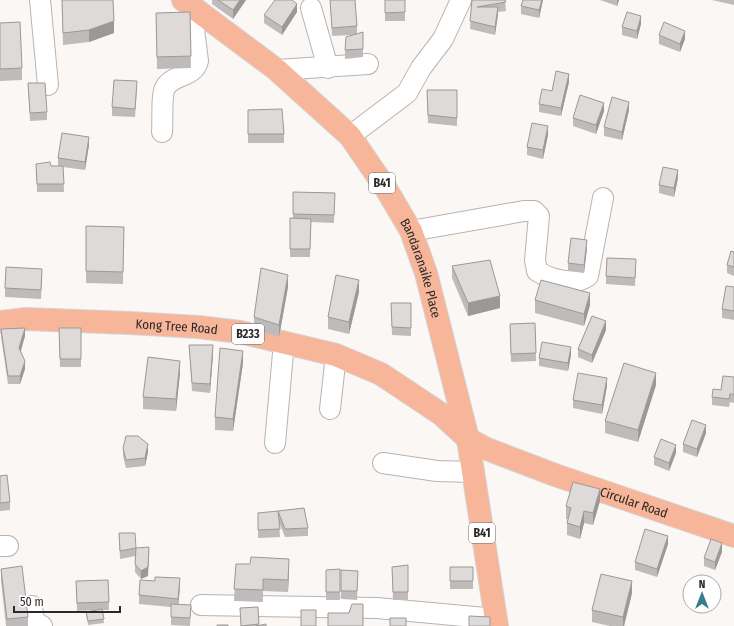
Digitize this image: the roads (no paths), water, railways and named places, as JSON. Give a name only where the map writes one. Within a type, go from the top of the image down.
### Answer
[{"type":"main road","name":"Bandaranaike Place","points":[[187,3],[277,70],[350,136],[385,187],[412,231],[426,273],[468,439],[496,622]]},
{"type":"main road","name":"Kong Tree Road","points":[[0,322],[26,319],[198,327],[240,332],[336,355],[381,374],[441,414],[468,439]]},
{"type":"main road","name":"Circular Road","points":[[468,439],[555,475],[734,536]]},
{"type":"street","points":[[40,0],[48,85]]},
{"type":"street","points":[[350,136],[407,93],[421,68],[443,39],[461,0]]},
{"type":"street","points":[[162,132],[165,89],[169,83],[196,68],[198,61],[187,3]]},
{"type":"street","points":[[311,8],[328,68]]},
{"type":"street","points":[[277,70],[328,68],[368,64]]},
{"type":"street","points":[[412,231],[524,211],[534,211],[539,216],[535,260],[537,271],[546,277],[575,281],[582,280],[588,276],[603,198]]},
{"type":"street","points":[[275,443],[284,342]]},
{"type":"street","points":[[330,409],[336,355]]},
{"type":"street","points":[[383,463],[437,471],[473,472]]},
{"type":"street","points":[[201,605],[363,607],[496,622]]},
{"type":"street","points":[[32,606],[34,621],[42,626]]}]
